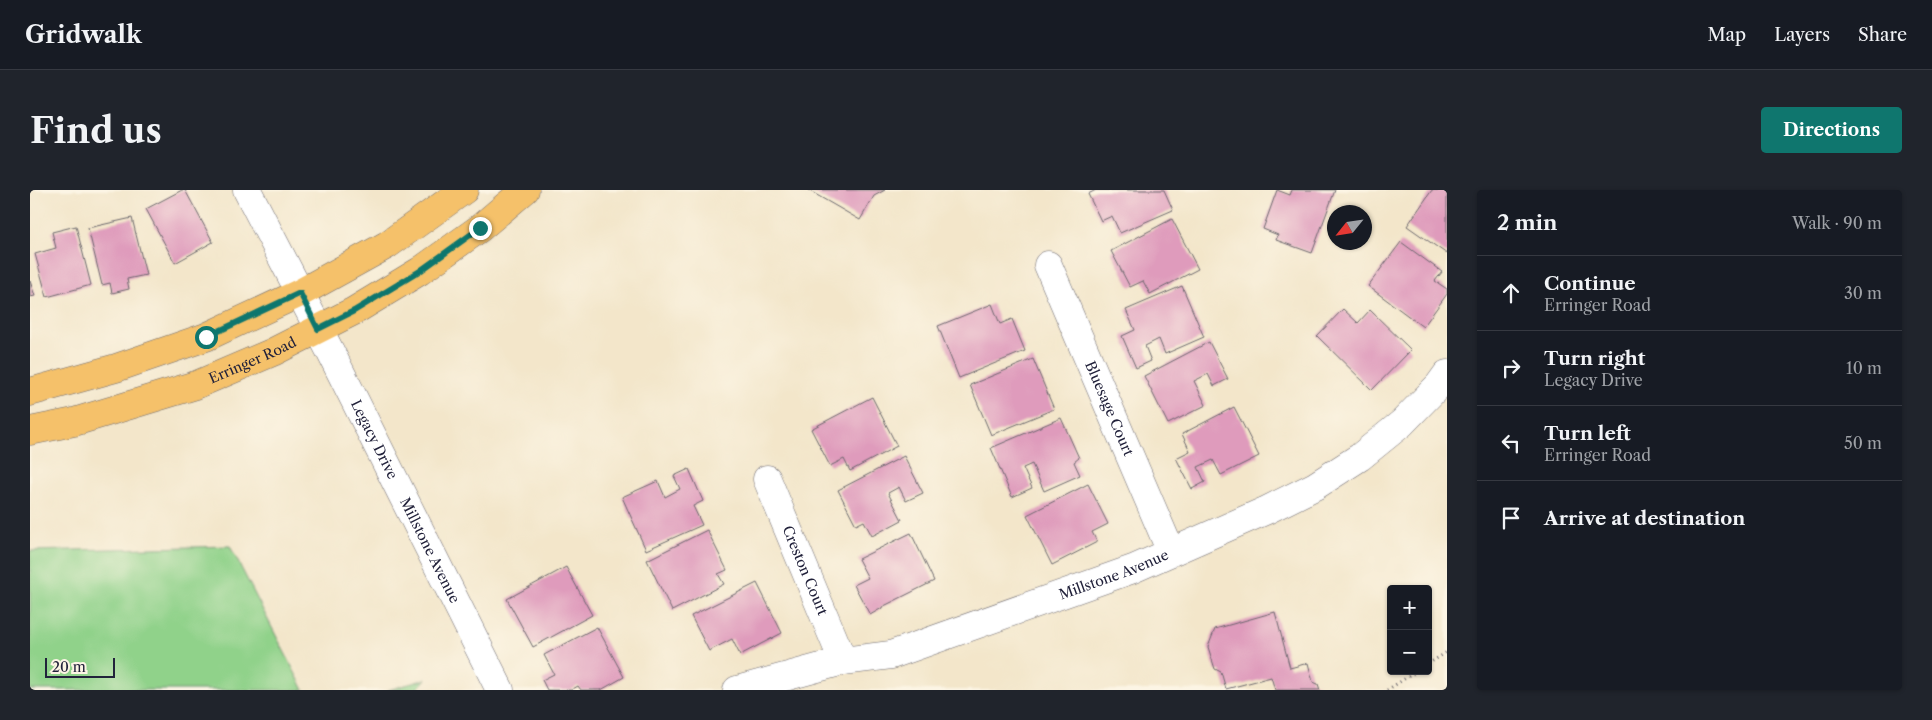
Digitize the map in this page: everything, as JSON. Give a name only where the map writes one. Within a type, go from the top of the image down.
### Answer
[{"type":"main road","points":[[30,392],[116,368],[206,337],[300,293],[387,245],[464,190]]},
{"type":"main road","name":"Erringer Road","points":[[30,431],[74,422],[196,385],[274,352],[354,311],[420,271],[480,228],[525,190]]},
{"type":"street","points":[[247,190],[318,329]]},
{"type":"street","name":"Bluesage Court","points":[[1048,265],[1171,552]]},
{"type":"street","name":"Millstone Avenue","points":[[318,329],[500,690]]},
{"type":"street","name":"Millstone Avenue","points":[[737,690],[843,661],[891,655],[1133,569],[1267,510],[1315,486],[1360,457],[1402,423],[1447,374]]},
{"type":"street","name":"Creston Court","points":[[767,479],[843,661]]},
{"type":"path","points":[[1432,661],[1447,652]]},
{"type":"path","points":[[1387,690],[1411,675]]},
{"type":"green space","points":[[230,546],[304,690],[30,690],[30,551]]},
{"type":"green space","points":[[426,679],[416,690],[388,690]]},
{"type":"building","points":[[185,190],[213,242],[175,263],[146,209]]},
{"type":"building","points":[[808,190],[885,190],[874,196],[860,220]]},
{"type":"building","points":[[1096,190],[1164,190],[1173,210],[1120,233],[1112,216],[1101,221],[1088,194]]},
{"type":"building","points":[[1277,190],[1290,195],[1292,190],[1335,190],[1330,205],[1327,205],[1327,212],[1312,253],[1276,240],[1278,235],[1263,229]]},
{"type":"building","points":[[1432,190],[1447,190],[1447,254],[1407,226]]},
{"type":"building","points":[[132,218],[146,275],[127,279],[129,289],[112,293],[110,283],[102,285],[88,228]]},
{"type":"building","points":[[1172,219],[1198,269],[1150,294],[1143,281],[1130,287],[1111,251]]},
{"type":"building","points":[[76,226],[91,285],[47,297],[35,254],[56,248],[52,232]]},
{"type":"building","points":[[1401,242],[1442,272],[1435,281],[1447,289],[1447,294],[1423,327],[1368,286]]},
{"type":"building","points":[[30,281],[35,296],[30,297]]},
{"type":"building","points":[[1182,286],[1204,337],[1165,354],[1159,339],[1145,346],[1151,361],[1136,368],[1122,336],[1135,330],[1126,310]]},
{"type":"building","points":[[992,304],[1000,324],[1012,319],[1025,351],[959,378],[938,326]]},
{"type":"building","points":[[1343,309],[1358,323],[1370,310],[1411,350],[1372,390],[1317,336]]},
{"type":"building","points":[[1209,342],[1228,379],[1214,386],[1208,374],[1194,381],[1206,405],[1168,424],[1144,376]]},
{"type":"building","points":[[1033,359],[1054,409],[991,435],[970,385]]},
{"type":"building","points":[[872,397],[897,446],[850,471],[844,459],[830,466],[811,429]]},
{"type":"building","points":[[1234,407],[1259,456],[1221,475],[1213,460],[1198,467],[1205,482],[1192,489],[1176,458],[1190,451],[1182,434]]},
{"type":"building","points":[[1061,418],[1079,458],[1074,462],[1080,475],[1044,491],[1032,464],[1023,468],[1032,488],[1012,497],[991,448]]},
{"type":"building","points":[[904,456],[923,493],[906,501],[899,487],[888,493],[902,520],[872,536],[864,521],[856,525],[838,490]]},
{"type":"building","points":[[689,469],[703,501],[693,506],[702,525],[646,550],[622,497],[658,481],[665,497],[680,489],[674,476]]},
{"type":"building","points":[[1088,484],[1108,524],[1092,532],[1097,542],[1052,565],[1027,515]]},
{"type":"building","points":[[707,530],[727,570],[718,574],[724,584],[672,611],[647,560]]},
{"type":"building","points":[[911,533],[934,581],[870,615],[854,585],[868,578],[858,559]]},
{"type":"building","points":[[566,567],[592,615],[533,647],[507,599]]},
{"type":"building","points":[[757,583],[782,633],[740,655],[732,639],[709,651],[691,616]]},
{"type":"building","points":[[1275,612],[1290,668],[1308,663],[1313,682],[1318,684],[1320,690],[1275,690],[1271,677],[1226,689],[1221,672],[1215,669],[1208,647],[1215,629]]},
{"type":"building","points":[[597,627],[624,677],[601,690],[581,690],[578,686],[571,690],[547,690],[542,680],[554,674],[544,655]]},
{"type":"route","points":[[206,337],[300,293],[318,329],[354,311],[420,271],[480,228]]}]
